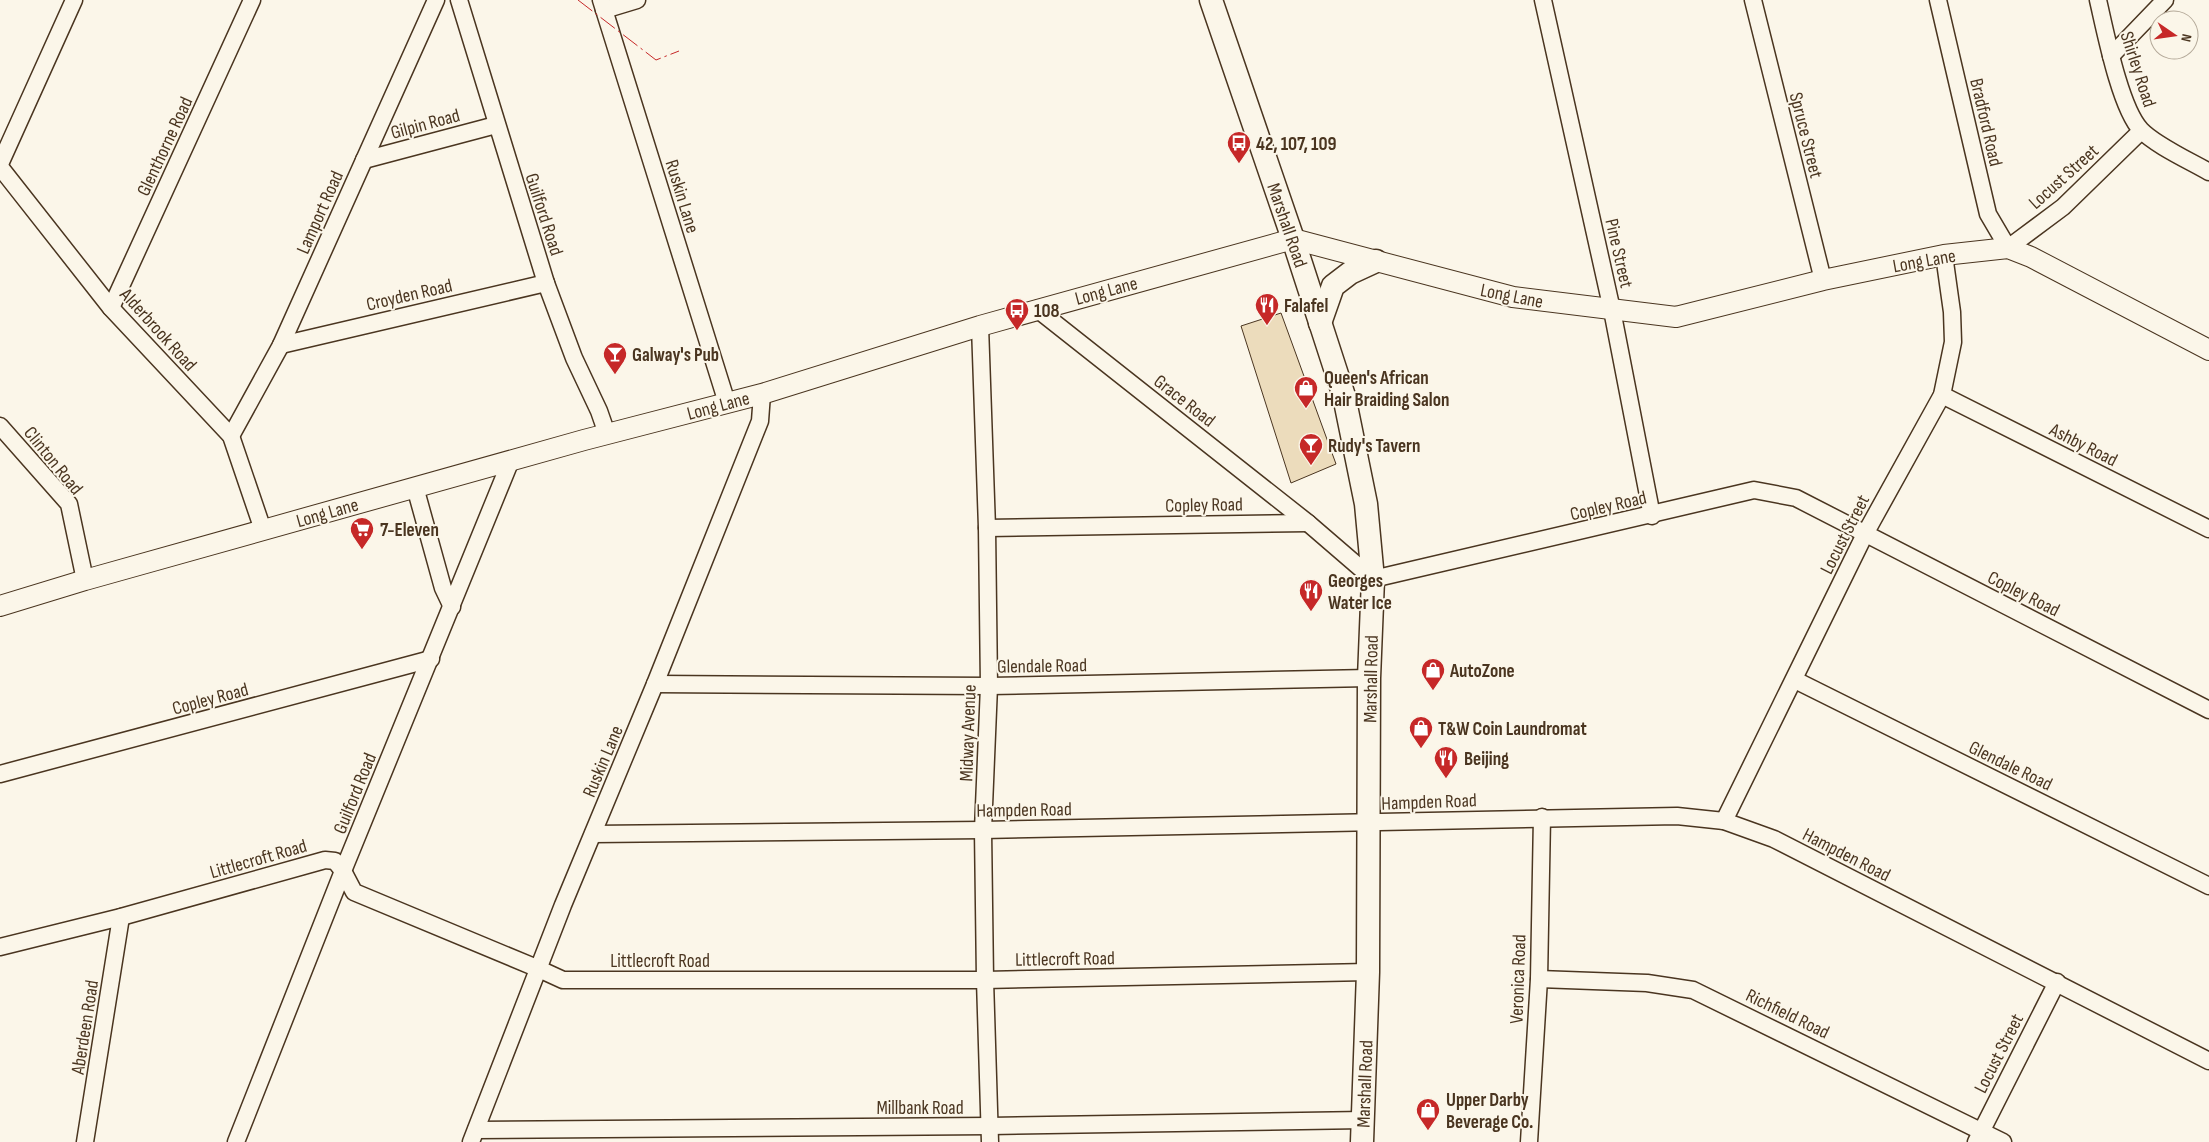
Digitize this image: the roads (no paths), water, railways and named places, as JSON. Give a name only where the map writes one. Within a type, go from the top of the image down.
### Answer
[{"type":"main road","name":"Marshall Road","points":[[1210,0],[1293,239],[1344,396],[1366,504],[1373,579],[1369,678],[1368,972],[1362,1142]]},
{"type":"main road","points":[[1320,323],[1334,286],[1350,274],[1376,261]]},
{"type":"street","points":[[0,166],[74,0]]},
{"type":"street","name":"Glenthorne Road","points":[[111,308],[252,0]]},
{"type":"street","name":"Lamport Road","points":[[231,436],[281,345],[436,0]]},
{"type":"street","name":"Guilford Road","points":[[459,0],[546,283],[574,358],[607,434]]},
{"type":"street","points":[[603,5],[637,0]]},
{"type":"street","name":"Pine Street","points":[[1543,0],[1612,310],[1652,516]]},
{"type":"street","name":"Spruce Street","points":[[1753,0],[1823,280]]},
{"type":"street","name":"Bradford Road","points":[[1938,0],[1988,214],[2008,248]]},
{"type":"street","name":"Shirley Road","points":[[2098,0],[2111,56],[2132,118],[2141,131],[2209,172]]},
{"type":"street","points":[[2111,56],[2165,0]]},
{"type":"street","name":"Ruskin Lane","points":[[603,5],[727,403]]},
{"type":"street","name":"Gilpin Road","points":[[364,160],[496,125]]},
{"type":"street","name":"Locust Street","points":[[2008,248],[2063,207],[2141,131]]},
{"type":"street","name":"Alderbrook Road","points":[[0,166],[111,308],[231,436],[263,530]]},
{"type":"street","name":"Long Lane","points":[[0,606],[511,460],[762,394],[1037,309],[1293,239],[1513,298],[1676,317],[1823,280],[1944,256],[2008,248],[2031,257],[2209,350]]},
{"type":"street","name":"Locust Street","points":[[1724,821],[1795,680],[1865,534],[1942,395],[1953,342],[1952,312],[1944,256]]},
{"type":"street","name":"Croyden Road","points":[[281,345],[546,283]]},
{"type":"street","name":"Grace Road","points":[[1037,309],[1308,523]]},
{"type":"street","name":"Midway Avenue","points":[[980,326],[987,528],[989,686],[983,830],[990,1134]]},
{"type":"street","name":"Ruskin Lane","points":[[474,1136],[563,905],[655,684],[760,421],[762,394]]},
{"type":"street","name":"Ashby Road","points":[[1942,395],[2209,529]]},
{"type":"street","name":"Clinton Road","points":[[0,426],[69,504],[86,580]]},
{"type":"street","name":"Guilford Road","points":[[236,1142],[343,871],[511,460]]},
{"type":"street","points":[[415,487],[443,588],[452,608]]},
{"type":"street","name":"Copley Road","points":[[1373,579],[1652,516],[1754,490],[1796,498],[2209,710]]},
{"type":"street","points":[[1308,523],[1373,579]]},
{"type":"street","name":"Copley Road","points":[[987,528],[1308,523]]},
{"type":"street","name":"Copley Road","points":[[0,774],[430,659]]},
{"type":"street","name":"Glendale Road","points":[[655,684],[989,686],[1369,678]]},
{"type":"street","name":"Glendale Road","points":[[1795,680],[2209,886]]},
{"type":"street","name":"Hampden Road","points":[[593,834],[983,830],[1677,816],[1724,821],[1774,839],[2209,1061]]},
{"type":"street","name":"Veronica Road","points":[[1529,1142],[1538,979],[1542,818]]},
{"type":"street","name":"Littlecroft Road","points":[[0,947],[121,918],[325,860],[335,861],[343,871],[354,892],[563,980],[985,980],[1368,972]]},
{"type":"street","name":"Aberdeen Road","points":[[85,1142],[121,918]]},
{"type":"street","name":"Richfield Road","points":[[1538,979],[1646,983],[1693,990],[1979,1136],[2003,1142]]},
{"type":"street","name":"Locust Street","points":[[1979,1136],[2057,982]]},
{"type":"street","name":"Millbank Road","points":[[474,1136],[990,1134],[1364,1120]]},
{"type":"place","name":"42, 107, 109","points":[[1239,164]]},
{"type":"place","name":"Falafel","points":[[1267,326]]},
{"type":"place","name":"108","points":[[1017,331]]},
{"type":"place","name":"Galway's Pub","points":[[615,375]]},
{"type":"place","name":"Queen's African Hair Braiding Salon","points":[[1306,409]]},
{"type":"place","name":"Rudy's Tavern","points":[[1311,466]]},
{"type":"place","name":"7-Eleven","points":[[362,550]]},
{"type":"place","name":"Georges Water Ice","points":[[1311,612]]},
{"type":"place","name":"AutoZone","points":[[1433,691]]},
{"type":"place","name":"T&W Coin Laundromat","points":[[1421,749]]},
{"type":"place","name":"Beijing","points":[[1446,779]]},
{"type":"place","name":"Upper Darby Beverage Co.","points":[[1428,1131]]}]
